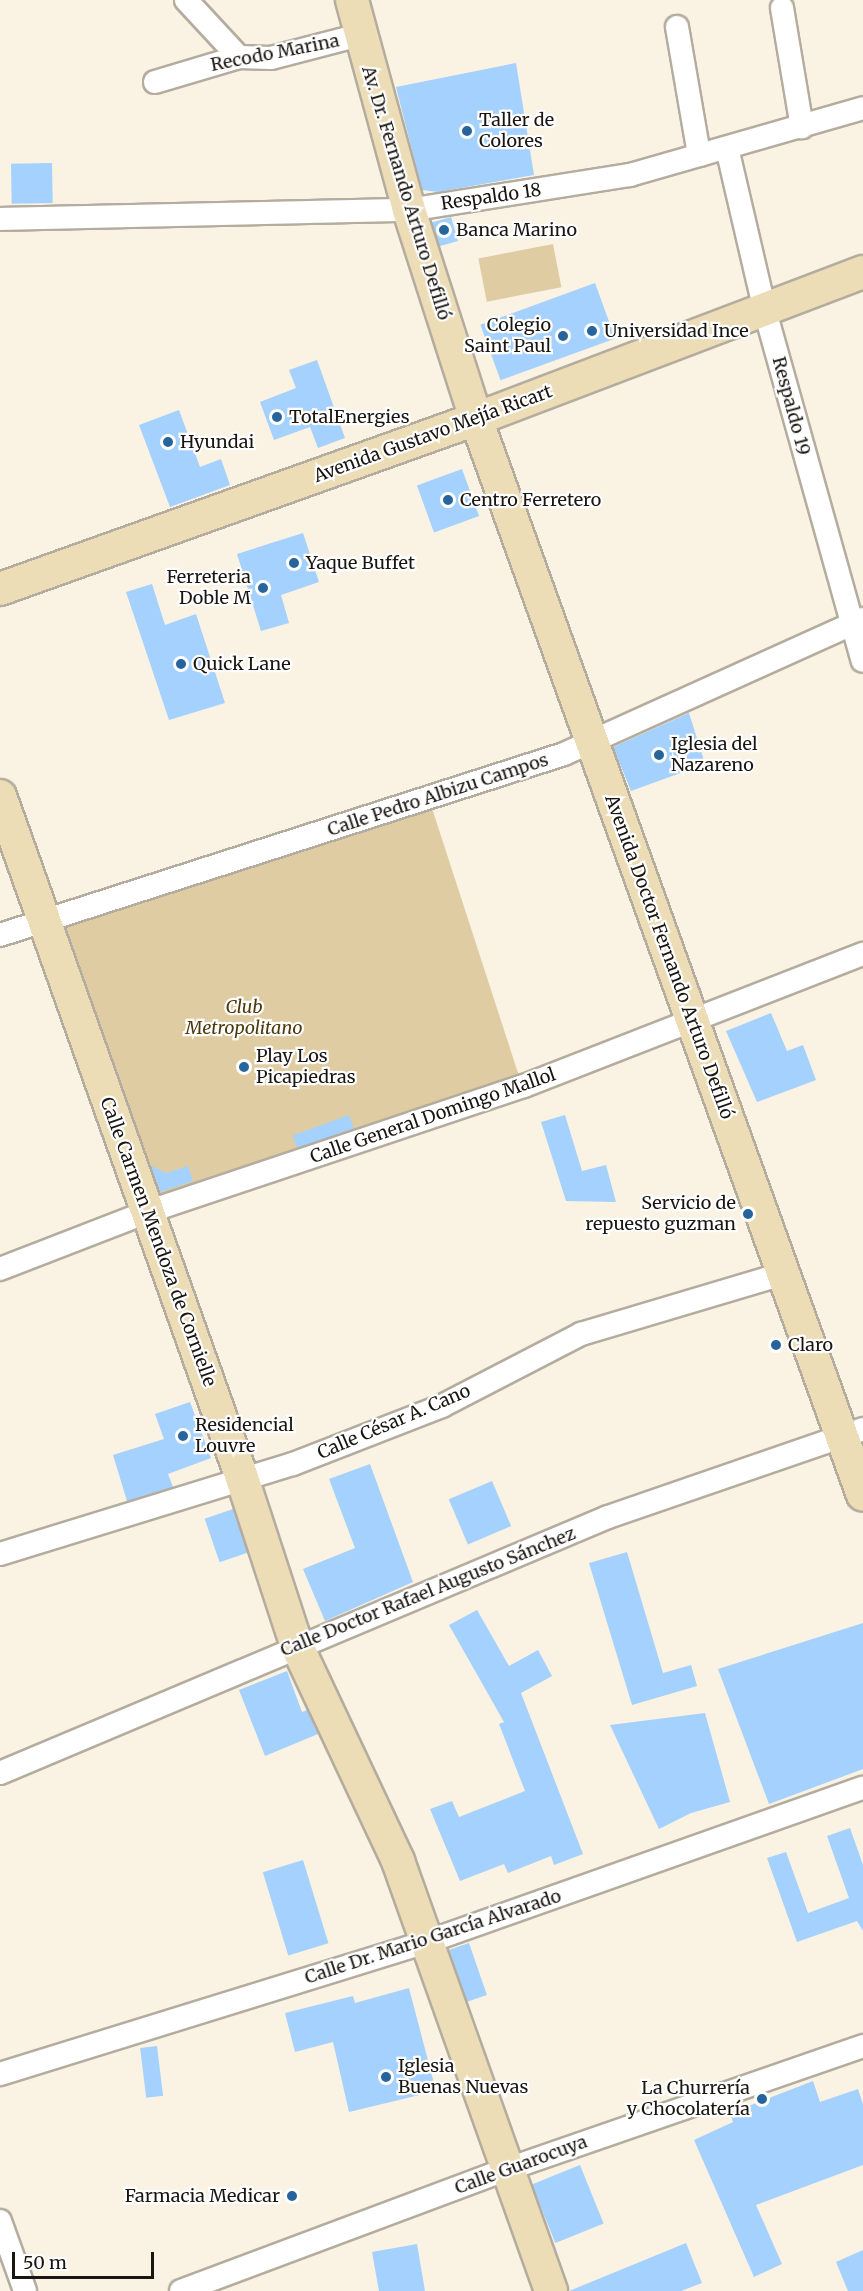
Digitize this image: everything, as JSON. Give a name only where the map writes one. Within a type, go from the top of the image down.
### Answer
[{"type":"street","points":[[186,0],[239,57]]},
{"type":"street","name":"Av. Dr. Fernando Arturo Defilló","points":[[352,0],[409,210],[476,419]]},
{"type":"street","points":[[782,8],[802,127]]},
{"type":"street","points":[[677,27],[699,155]]},
{"type":"street","name":"Recodo Marina","points":[[155,82],[239,57],[271,58],[360,35]]},
{"type":"street","name":"Respaldo 18","points":[[0,219],[409,210],[630,175],[863,108]]},
{"type":"street","name":"Respaldo 19","points":[[727,148],[765,311],[857,622],[863,661]]},
{"type":"street","name":"Avenida Gustavo Mejía Ricart","points":[[0,589],[476,419],[863,272]]},
{"type":"street","name":"Avenida Doctor Fernando Arturo Defilló","points":[[476,419],[782,1274],[852,1433],[863,1495]]},
{"type":"street","name":"Calle Pedro Albizu Campos","points":[[0,935],[564,754],[591,739],[857,622]]},
{"type":"street","name":"Calle Carmen Mendoza de Cornielle","points":[[0,796],[242,1478],[297,1646],[398,1861],[551,2291]]},
{"type":"street","name":"Calle General Domingo Mallol","points":[[0,1269],[147,1212],[422,1122],[863,954]]},
{"type":"street","name":"Calle César A. Cano","points":[[0,1554],[293,1464],[442,1406],[597,1328],[782,1274]]},
{"type":"street","name":"Calle Doctor Rafael Augusto Sánchez","points":[[0,1773],[608,1517],[852,1433]]},
{"type":"street","name":"Calle Dr. Mario García Alvarado","points":[[0,2074],[427,1942],[863,1788]]},
{"type":"street","name":"Calle Guarocuya","points":[[181,2291],[508,2169],[863,2046]]},
{"type":"street","points":[[0,2221],[25,2291]]},
{"type":"green space","points":[[553,244],[561,287],[487,302],[478,259]]},
{"type":"green space","name":"Club Metropolitano","points":[[429,799],[522,1086],[137,1211],[44,924]]},
{"type":"building","name":"Taller de Colores","points":[[516,63],[534,175],[438,192],[422,190],[396,87]]},
{"type":"building","points":[[52,163],[53,203],[12,204],[11,164]]},
{"type":"building","name":"Banca Marino","points":[[451,217],[458,241],[439,247],[432,223]]},
{"type":"building","points":[[595,283],[615,338],[501,380],[480,325]]},
{"type":"building","name":"TotalEnergies","points":[[317,360],[345,438],[318,448],[310,427],[274,440],[260,402],[296,388],[289,370]]},
{"type":"building","name":"Hyundai","points":[[179,410],[200,467],[221,459],[230,485],[170,507],[139,425]]},
{"type":"building","name":"Centro Ferretero","points":[[462,469],[479,516],[434,532],[417,485]]},
{"type":"building","points":[[303,533],[319,582],[281,595],[289,623],[261,631],[237,554]]},
{"type":"building","name":"Quick Lane","points":[[152,584],[165,625],[196,614],[225,703],[169,720],[126,592]]},
{"type":"building","name":"Iglesia del Nazareno","points":[[689,713],[705,764],[631,791],[613,747]]},
{"type":"building","points":[[771,1013],[787,1051],[803,1045],[816,1080],[757,1102],[726,1031]]},
{"type":"building","points":[[349,1115],[354,1129],[298,1150],[293,1136]]},
{"type":"building","points":[[565,1115],[582,1171],[606,1165],[616,1202],[566,1201],[541,1122]]},
{"type":"building","points":[[150,1165],[166,1173],[188,1166],[193,1181],[160,1192]]},
{"type":"building","points":[[190,1402],[211,1458],[168,1474],[173,1487],[127,1501],[113,1455],[164,1439],[155,1414]]},
{"type":"building","points":[[370,1464],[413,1582],[325,1621],[303,1569],[355,1548],[329,1479]]},
{"type":"building","points":[[492,1481],[511,1526],[468,1544],[449,1499]]},
{"type":"building","points":[[233,1509],[248,1552],[220,1562],[205,1519]]},
{"type":"building","points":[[627,1552],[663,1673],[691,1665],[697,1686],[632,1705],[589,1563]]},
{"type":"building","points":[[477,1610],[509,1666],[538,1650],[552,1676],[521,1693],[583,1854],[554,1865],[551,1856],[508,1873],[504,1864],[460,1881],[430,1809],[452,1801],[459,1817],[525,1791],[499,1724],[504,1722],[449,1625]]},
{"type":"building","points":[[863,1623],[863,1769],[769,1804],[718,1669]]},
{"type":"building","points":[[287,1671],[302,1712],[307,1710],[318,1734],[265,1756],[239,1690]]},
{"type":"building","points":[[705,1713],[730,1802],[691,1813],[659,1829],[610,1725]]},
{"type":"building","points":[[850,1828],[863,1865],[863,1931],[857,1921],[797,1942],[767,1858],[786,1852],[808,1913],[849,1898],[827,1836]]},
{"type":"building","points":[[303,1860],[328,1943],[288,1955],[263,1872]]},
{"type":"building","points":[[469,1943],[487,1995],[467,2002],[449,1950]]},
{"type":"building","points":[[409,1988],[436,2091],[349,2112],[333,2042],[295,2052],[285,2013],[353,1996],[355,2003]]},
{"type":"building","points":[[157,2046],[163,2096],[146,2098],[140,2048]]},
{"type":"building","points":[[813,2081],[820,2102],[858,2089],[863,2104],[863,2165],[756,2205],[782,2264],[754,2277],[694,2140],[733,2122],[730,2113]]},
{"type":"building","points":[[580,2165],[604,2223],[555,2243],[532,2184]]},
{"type":"building","points":[[686,2243],[702,2283],[681,2291],[569,2291]]},
{"type":"building","points":[[417,2244],[425,2291],[379,2291],[372,2252]]},
{"type":"building","points":[[863,2250],[863,2291],[848,2291],[836,2262]]},
{"type":"place","name":"Taller de Colores","points":[[467,131]]},
{"type":"place","name":"Banca Marino","points":[[444,230]]},
{"type":"place","name":"Universidad Ince","points":[[592,331]]},
{"type":"place","name":"Colegio Saint Paul","points":[[563,336]]},
{"type":"place","name":"TotalEnergies","points":[[277,417]]},
{"type":"place","name":"Hyundai","points":[[168,442]]},
{"type":"place","name":"Centro Ferretero","points":[[448,500]]},
{"type":"place","name":"Yaque Buffet","points":[[294,563]]},
{"type":"place","name":"Ferreteria Doble M","points":[[263,588]]},
{"type":"place","name":"Quick Lane","points":[[181,664]]},
{"type":"place","name":"Iglesia del Nazareno","points":[[659,755]]},
{"type":"place","name":"Play Los Picapiedras","points":[[244,1067]]},
{"type":"place","name":"Servicio de repuesto guzman","points":[[748,1214]]},
{"type":"place","name":"Claro","points":[[776,1345]]},
{"type":"place","name":"Residencial Louvre","points":[[183,1436]]},
{"type":"place","name":"Iglesia Buenas Nuevas","points":[[386,2077]]},
{"type":"place","name":"La Churrería y Chocolatería","points":[[762,2099]]},
{"type":"place","name":"Farmacia Medicar","points":[[292,2196]]}]
